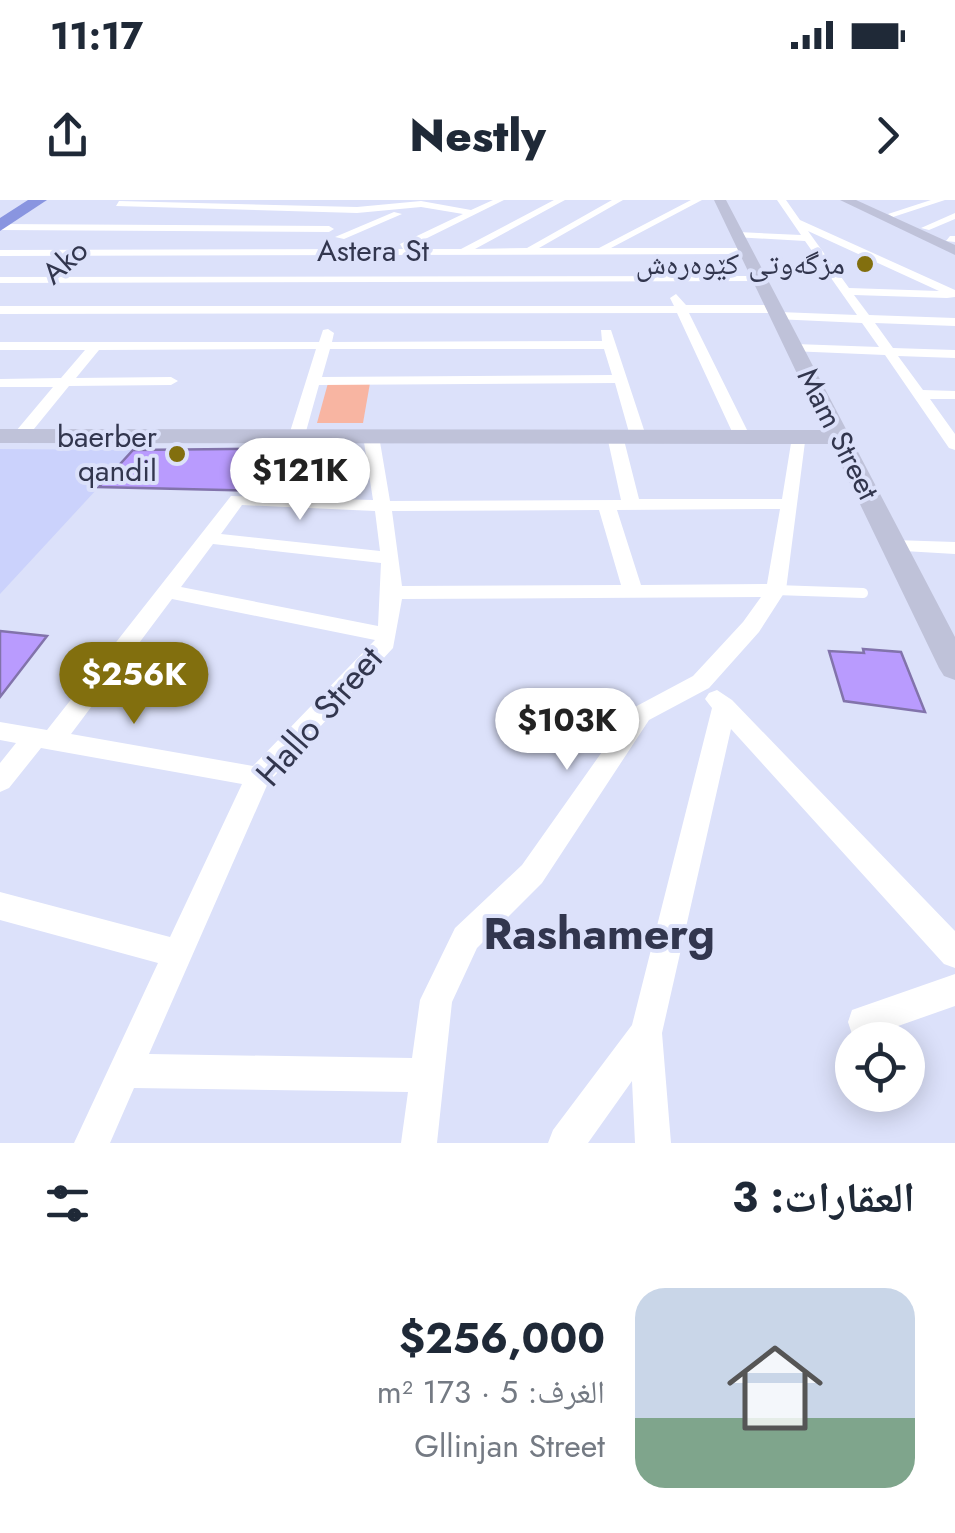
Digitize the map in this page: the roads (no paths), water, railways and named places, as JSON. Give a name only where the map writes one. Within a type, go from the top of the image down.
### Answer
[{"type":"highway","points":[[0,214],[22,200]]},
{"type":"highway","points":[[0,226],[39,200]]},
{"type":"street","points":[[334,233],[372,200]]},
{"type":"street","points":[[396,250],[500,200]]},
{"type":"street","points":[[464,250],[561,200]]},
{"type":"street","points":[[529,250],[619,200]]},
{"type":"street","points":[[601,250],[698,200]]},
{"type":"street","name":"Mam Street","points":[[720,200],[894,546],[945,629],[955,668]]},
{"type":"street","points":[[781,200],[955,445]]},
{"type":"street","points":[[846,200],[954,243]]},
{"type":"street","points":[[864,200],[954,243]]},
{"type":"street","points":[[892,214],[942,200]]},
{"type":"street","points":[[122,202],[357,210],[426,202],[472,214]]},
{"type":"street","name":"Ako","points":[[34,290],[78,252],[122,202]]},
{"type":"street","points":[[0,226],[290,228],[334,233],[426,202]]},
{"type":"street","points":[[158,322],[241,207]]},
{"type":"street","points":[[290,228],[305,209]]},
{"type":"street","points":[[926,228],[955,216]]},
{"type":"street","points":[[796,222],[955,294]]},
{"type":"street","points":[[297,435],[354,250],[334,233]]},
{"type":"street","name":"Astera St","points":[[0,253],[654,250],[808,238]]},
{"type":"street","points":[[493,250],[500,311]]},
{"type":"street","points":[[654,250],[742,436]]},
{"type":"street","points":[[180,296],[222,279],[309,262],[335,251]]},
{"type":"street","points":[[0,280],[759,278]]},
{"type":"street","points":[[846,291],[955,294]]},
{"type":"street","name":"Ako","points":[[0,320],[6,310],[22,300]]},
{"type":"street","points":[[6,310],[683,310],[955,322]]},
{"type":"street","points":[[599,310],[622,379],[632,507]]},
{"type":"street","points":[[137,347],[148,335]]},
{"type":"street","points":[[0,346],[610,346]]},
{"type":"street","points":[[9,436],[64,383],[94,347]]},
{"type":"street","points":[[795,348],[955,354]]},
{"type":"street","points":[[314,381],[622,379]]},
{"type":"street","points":[[0,383],[171,381]]},
{"type":"street","points":[[919,394],[955,395]]},
{"type":"street","points":[[9,436],[840,438]]},
{"type":"street","name":"Hallo Street","points":[[92,1143],[258,776],[350,684],[387,635],[394,593],[370,436]]},
{"type":"street","points":[[419,1143],[436,1000],[466,938],[532,874],[641,714],[701,682],[750,627],[776,590],[800,437]]},
{"type":"street","points":[[0,781],[45,739],[237,500],[380,506],[788,504]]},
{"type":"street","points":[[607,507],[633,591]]},
{"type":"street","points":[[206,538],[388,558]]},
{"type":"street","points":[[894,546],[955,548]]},
{"type":"street","points":[[394,593],[776,590]]},
{"type":"street","points":[[167,591],[387,635]]},
{"type":"street","points":[[701,682],[955,953]]},
{"type":"street","points":[[652,1143],[646,1033],[724,706]]},
{"type":"street","points":[[0,731],[258,776]]},
{"type":"street","points":[[0,906],[178,954]]},
{"type":"street","points":[[864,1022],[955,990]]},
{"type":"street","points":[[566,1143],[646,1033]]},
{"type":"street","points":[[124,1071],[427,1075]]},
{"type":"lane","points":[[776,590],[863,593]]},
{"type":"place","name":"مزگەوتی کێوەرەش","points":[[865,264]]},
{"type":"place","name":"baerber qandil","points":[[177,454]]},
{"type":"district","name":"Rashamerg","points":[[599,933]]}]
